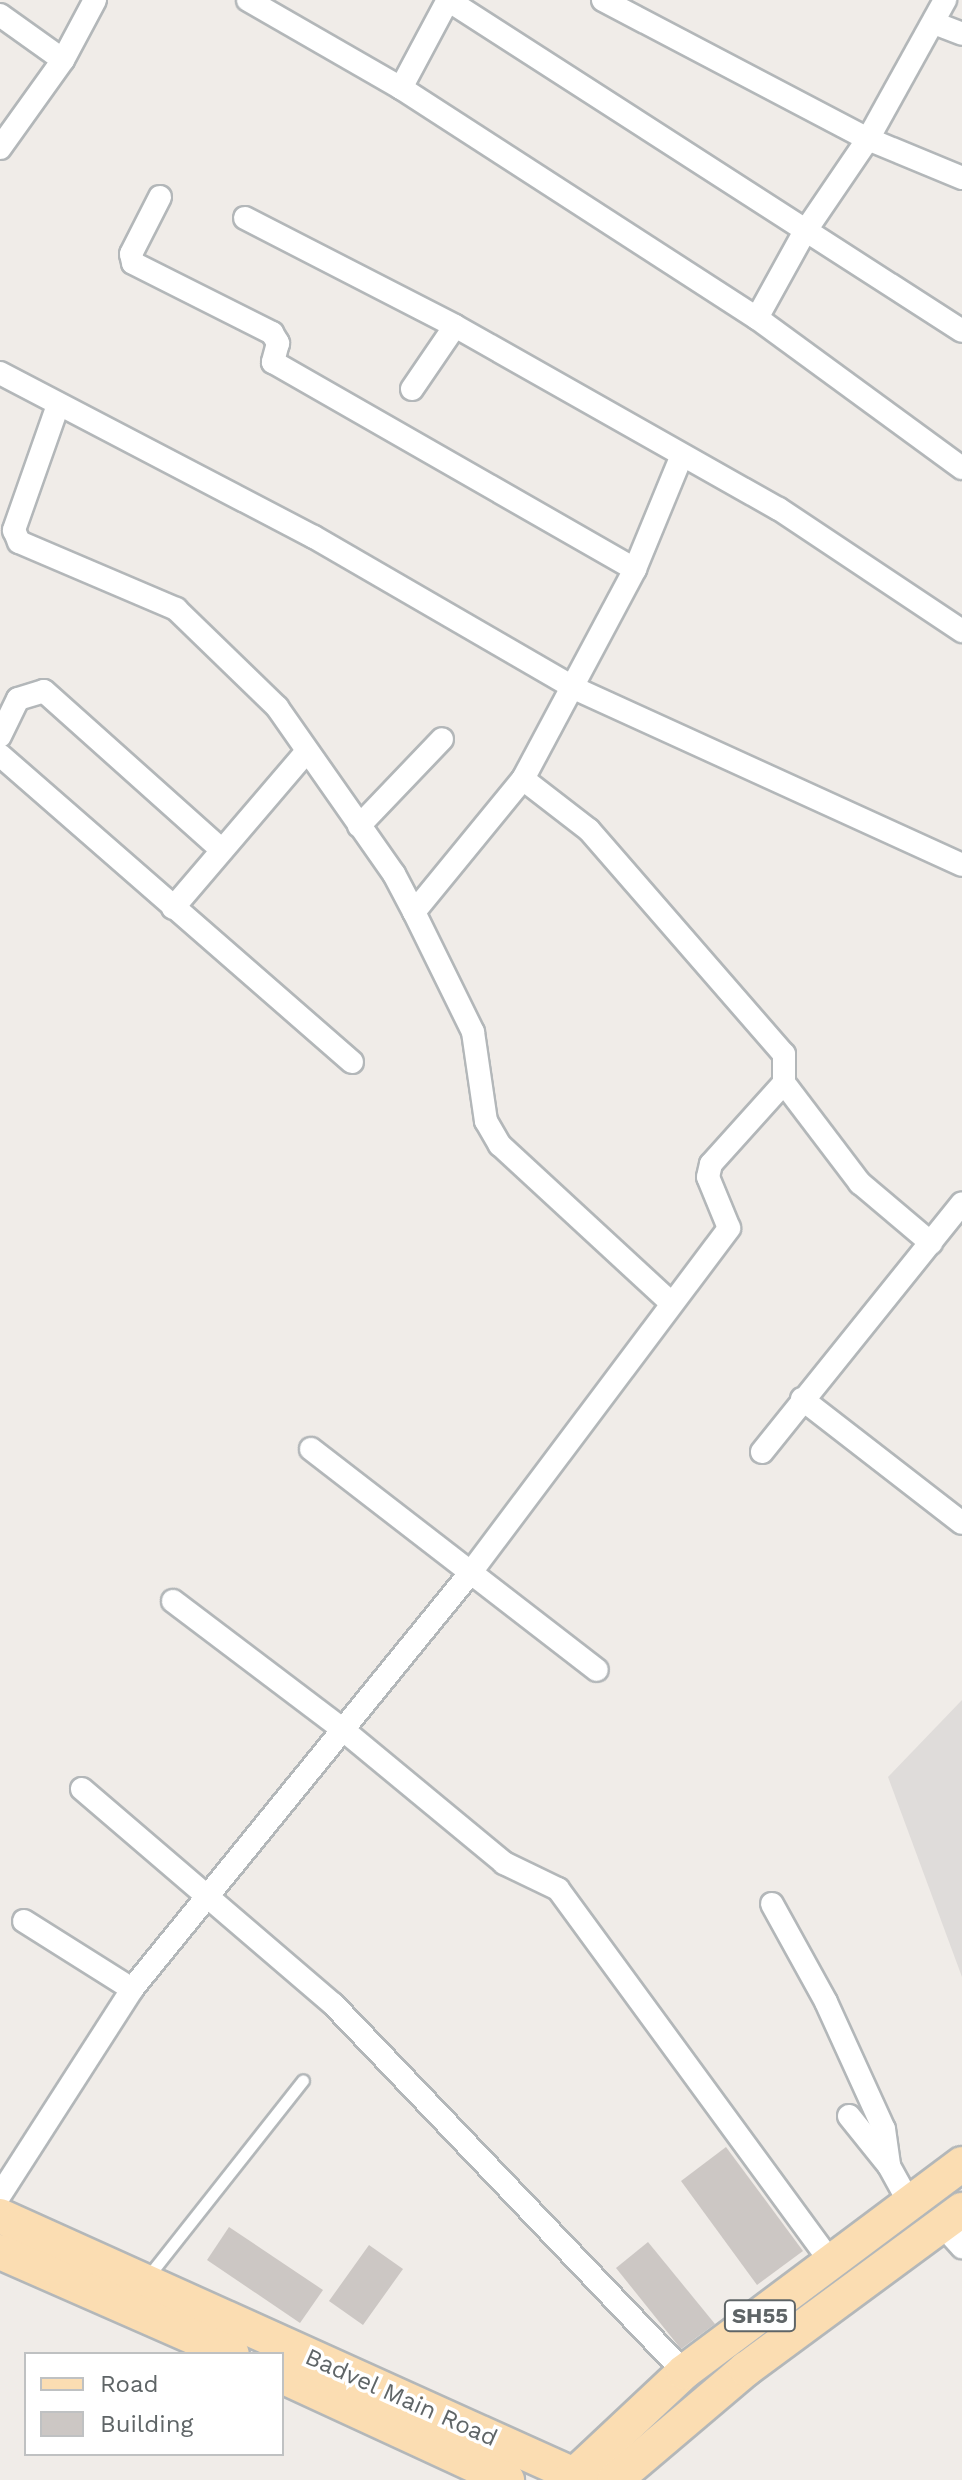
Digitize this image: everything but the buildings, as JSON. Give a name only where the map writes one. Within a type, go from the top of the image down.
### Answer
[{"type":"main road","name":"SH55","points":[[576,2479],[684,2372],[962,2164]]},
{"type":"main road","name":"Badvel Main Road","points":[[0,2216],[576,2479]]},
{"type":"main road","points":[[615,2480],[746,2369],[955,2227]]},
{"type":"main road","points":[[0,2252],[227,2352]]},
{"type":"main road","name":"Badvel Main Road","points":[[284,2377],[507,2480]]},
{"type":"street","points":[[0,148],[7,124],[63,60],[95,0]]},
{"type":"street","points":[[248,0],[401,88],[757,318],[962,468]]},
{"type":"street","points":[[757,318],[804,233],[868,139],[945,0]]},
{"type":"street","points":[[401,88],[448,1],[804,233],[962,331]]},
{"type":"street","points":[[607,1],[868,139],[962,178]]},
{"type":"street","points":[[0,15],[63,60]]},
{"type":"street","points":[[934,23],[962,34]]},
{"type":"street","points":[[160,197],[131,254],[133,263],[272,333],[278,343],[273,362],[635,569]]},
{"type":"street","points":[[245,218],[455,326],[822,535],[962,631]]},
{"type":"street","points":[[412,389],[455,326]]},
{"type":"street","points":[[0,373],[314,537],[574,688],[962,865]]},
{"type":"street","points":[[58,405],[14,530],[19,542],[176,609],[277,707],[414,912],[473,1032],[486,1121],[500,1145],[671,1303]]},
{"type":"street","points":[[414,912],[523,779],[635,569],[682,455]]},
{"type":"street","points":[[0,736],[18,699],[44,691],[221,849]]},
{"type":"street","points":[[359,826],[442,739]]},
{"type":"street","points":[[173,908],[307,751]]},
{"type":"street","points":[[0,755],[352,1062]]},
{"type":"street","points":[[523,779],[589,830],[784,1054],[784,1083],[860,1183],[931,1243]]},
{"type":"street","points":[[0,2195],[132,1989],[212,1896],[341,1728],[471,1572],[729,1228],[708,1177],[711,1164],[784,1083]]},
{"type":"street","points":[[762,1452],[962,1203]]},
{"type":"street","points":[[802,1399],[962,1523]]},
{"type":"street","points":[[311,1449],[597,1670]]},
{"type":"street","points":[[173,1601],[341,1728],[504,1863],[558,1889],[832,2264]]},
{"type":"street","points":[[82,1789],[212,1896],[343,2014],[684,2372]]},
{"type":"street","points":[[772,1904],[826,2002],[884,2129],[889,2166]]},
{"type":"street","points":[[24,1921],[132,1989]]},
{"type":"street","points":[[849,2116],[889,2166],[910,2204]]},
{"type":"lane","points":[[143,2283],[303,2080]]},
{"type":"shaded area","points":[[962,1700],[962,1977],[888,1777]]}]
